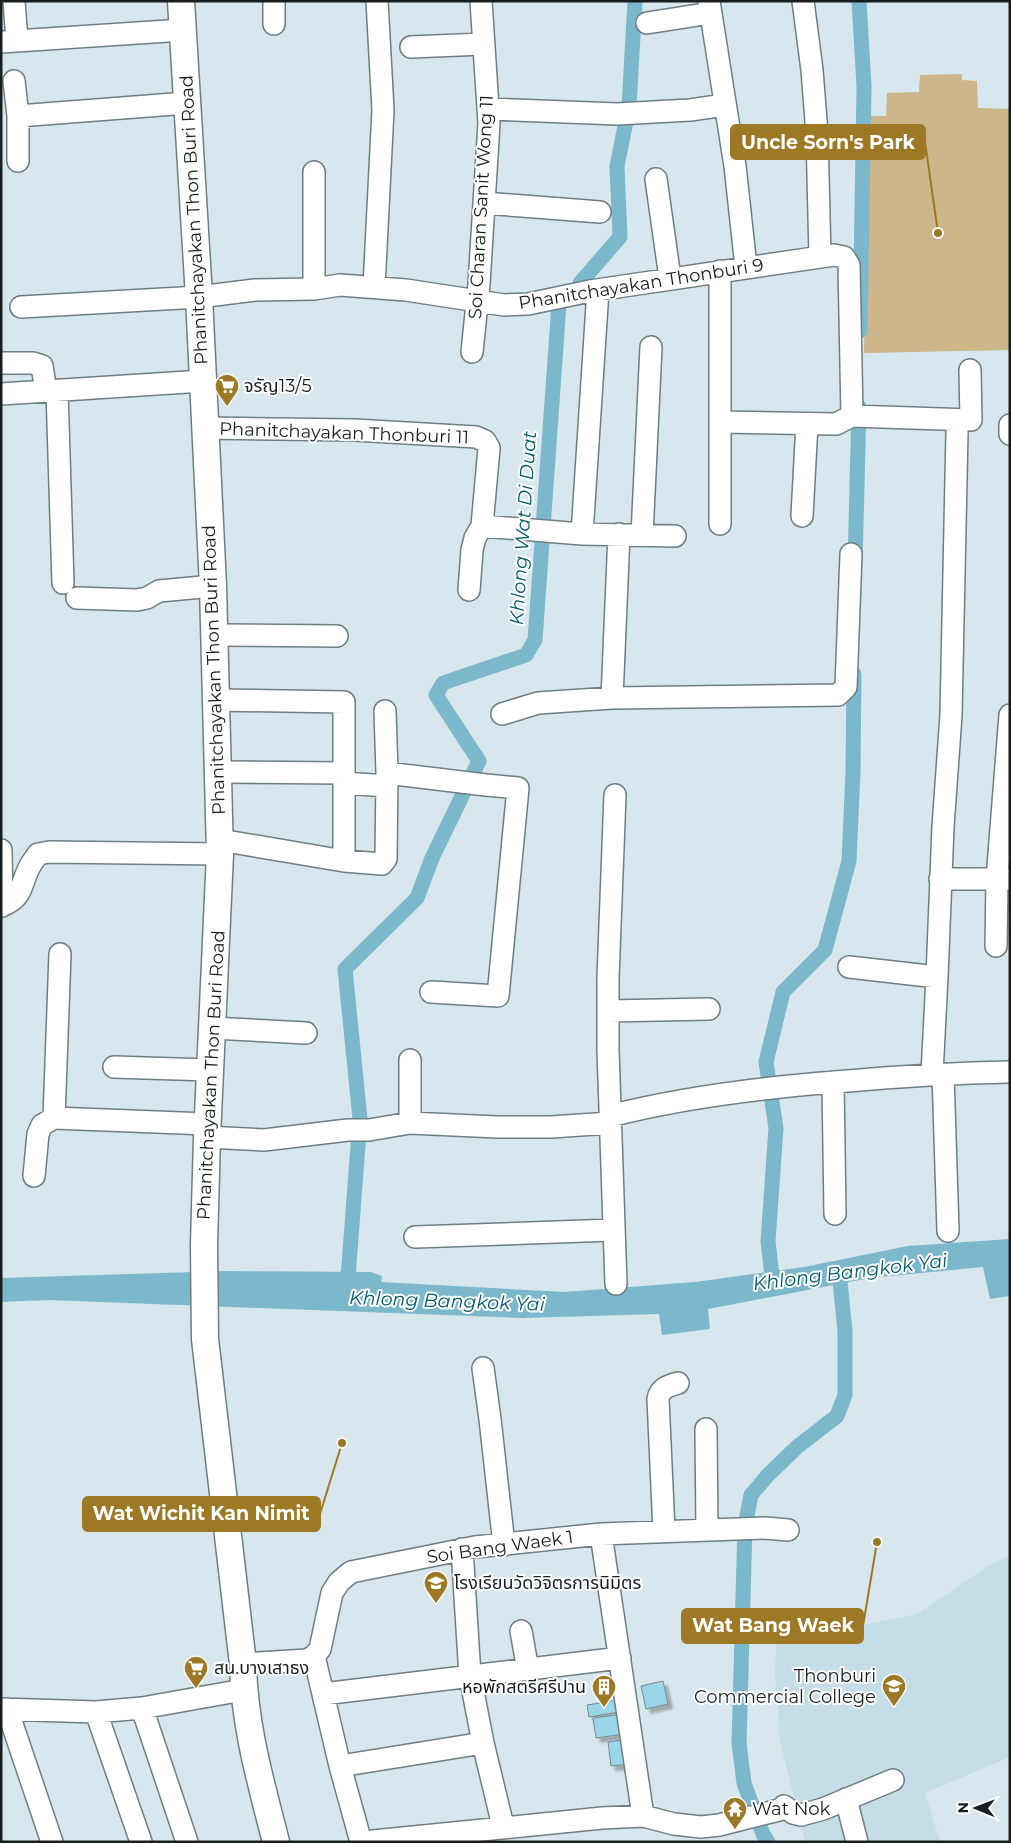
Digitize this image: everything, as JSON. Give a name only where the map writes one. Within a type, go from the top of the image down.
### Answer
[{"type":"main road","name":"Phanitchayakan Thon Buri Road","points":[[181,1],[206,428],[213,586],[220,847],[207,1131],[204,1245],[206,1339],[243,1664],[246,1718],[276,1842]]},
{"type":"street","points":[[14,1],[9,41],[183,30]]},
{"type":"street","points":[[274,1],[274,24]]},
{"type":"street","points":[[374,287],[383,110],[377,1]]},
{"type":"street","name":"Soi Charan Sanit Wong 11","points":[[472,352],[484,203],[489,109],[481,1]]},
{"type":"street","points":[[803,1],[818,134],[820,257]]},
{"type":"street","points":[[647,23],[710,7],[735,166],[746,267]]},
{"type":"street","points":[[411,47],[484,44]]},
{"type":"street","points":[[14,81],[18,116],[18,161]]},
{"type":"street","points":[[18,116],[187,103]]},
{"type":"street","points":[[489,109],[627,114],[690,110],[725,105]]},
{"type":"street","points":[[314,172],[314,289]]},
{"type":"street","points":[[656,179],[670,278]]},
{"type":"street","points":[[484,203],[600,212]]},
{"type":"street","name":"Phanitchayakan Thonburi 9","points":[[21,307],[199,297],[254,290],[314,289],[340,285],[374,287],[504,305],[528,304],[670,278],[834,255],[844,257],[849,265],[858,415]]},
{"type":"street","points":[[720,271],[720,524]]},
{"type":"street","points":[[582,534],[598,290]]},
{"type":"street","points":[[642,535],[651,347]]},
{"type":"street","points":[[3,363],[32,363],[42,366],[52,391],[63,583]]},
{"type":"street","points":[[720,422],[836,424],[858,415],[971,420],[970,370]]},
{"type":"street","points":[[1,394],[203,381]]},
{"type":"street","points":[[802,516],[806,424]]},
{"type":"street","points":[[1010,426],[1010,434]]},
{"type":"street","name":"Phanitchayakan Thonburi 11","points":[[206,428],[377,431],[476,437],[485,442],[489,448],[482,526],[475,538],[472,550],[469,590]]},
{"type":"street","points":[[948,1231],[937,1074],[938,977],[940,879],[951,715],[957,431]]},
{"type":"street","points":[[482,526],[582,534],[676,536]]},
{"type":"street","points":[[612,698],[618,534]]},
{"type":"street","points":[[502,714],[538,703],[612,698],[838,695],[846,687],[851,554]]},
{"type":"street","points":[[77,598],[137,600],[146,598],[159,591],[213,586]]},
{"type":"street","points":[[214,635],[336,636]]},
{"type":"street","points":[[216,700],[344,702],[344,861]]},
{"type":"street","points":[[1,850],[2,906],[14,901],[21,890],[29,868],[38,854],[49,852],[220,847],[377,865],[382,864],[386,858],[387,779],[385,711]]},
{"type":"street","points":[[996,946],[1003,879],[1010,715]]},
{"type":"street","points":[[217,772],[456,782],[518,788],[498,996],[431,992]]},
{"type":"street","points":[[615,795],[608,1011],[616,1284]]},
{"type":"street","points":[[940,879],[1003,879]]},
{"type":"street","points":[[54,1118],[60,954]]},
{"type":"street","points":[[849,967],[938,977]]},
{"type":"street","points":[[608,1011],[708,1008]]},
{"type":"street","points":[[212,1028],[306,1033]]},
{"type":"street","points":[[410,1060],[410,1123]]},
{"type":"street","points":[[114,1067],[209,1070]]},
{"type":"street","points":[[34,1176],[38,1134],[42,1124],[54,1118],[207,1131],[264,1140],[348,1130],[369,1130],[410,1123],[497,1128],[551,1127],[610,1120],[642,1108],[746,1090],[937,1074],[1010,1072]]},
{"type":"street","points":[[833,1082],[834,1214]]},
{"type":"street","points":[[415,1237],[613,1230]]},
{"type":"street","points":[[483,1368],[504,1545]]},
{"type":"street","points":[[664,1532],[658,1399],[662,1389],[678,1382]]},
{"type":"street","points":[[706,1429],[717,1529]]},
{"type":"street","name":"Soi Bang Waek 1","points":[[314,1656],[320,1649],[332,1593],[339,1582],[350,1572],[462,1549],[601,1534],[717,1529],[766,1528],[788,1530]]},
{"type":"street","points":[[601,1534],[643,1816]]},
{"type":"street","points":[[462,1549],[470,1676],[483,1743],[503,1826]]},
{"type":"street","points":[[521,1631],[528,1670]]},
{"type":"street","points":[[243,1664],[307,1660],[314,1656],[340,1766],[373,1841],[476,1836],[503,1826],[529,1833],[602,1818],[643,1816],[674,1824],[701,1827],[718,1825],[782,1808],[801,1815],[823,1809],[893,1780]]},
{"type":"street","points":[[323,1694],[620,1658]]},
{"type":"street","points":[[52,1842],[4,1709],[96,1712],[142,1708],[243,1690]]},
{"type":"street","points":[[142,1708],[188,1842]]},
{"type":"street","points":[[96,1712],[141,1842]]},
{"type":"street","points":[[340,1766],[483,1743]]},
{"type":"street","points":[[846,1799],[857,1842]]},
{"type":"shaded area","points":[[962,74],[962,80],[977,81],[978,108],[1010,109],[1010,350],[864,353],[868,116],[886,116],[887,93],[919,92],[920,75]]},
{"type":"shaded area","name":"Thonburi Commercial College","points":[[1010,1556],[1010,1757],[925,1793],[940,1842],[805,1842],[780,1741],[775,1672],[777,1634],[853,1627],[917,1614],[991,1564]]},
{"type":"water","name":"Khlong Bangkok Yai","points":[[1010,1239],[1010,1296],[990,1299],[983,1267],[870,1278],[708,1309],[710,1329],[662,1335],[659,1314],[522,1318],[49,1300],[1,1302],[1,1278],[227,1271],[371,1272],[382,1276],[381,1282],[565,1292],[695,1282],[804,1267],[908,1246]]},
{"type":"building","points":[[663,1681],[668,1704],[646,1709],[641,1686]]},
{"type":"building","name":"หอพักสตรีศรีปาน","points":[[618,1700],[620,1712],[589,1717],[587,1705]]},
{"type":"building","points":[[622,1714],[624,1734],[596,1738],[593,1718]]},
{"type":"building","points":[[628,1739],[631,1764],[611,1766],[608,1742]]},
{"type":"waterway","name":"Khlong Wat Di Duat","points":[[580,283],[620,237],[617,166],[629,106],[635,1]]},
{"type":"waterway","points":[[859,1],[864,86],[860,331]]},
{"type":"waterway","name":"Khlong Wat Di Duat","points":[[347,1291],[360,1119],[345,969],[417,898],[432,858],[479,761],[436,695],[443,683],[526,655],[535,640],[559,304]]},
{"type":"waterway","points":[[855,564],[859,407]]},
{"type":"waterway","name":"Khlong Bangkok Yai","points":[[773,1284],[768,1241],[776,1128],[766,1062],[783,992],[825,950],[849,861],[853,772],[854,674]]},
{"type":"waterway","name":"Khlong Bangkok Yai","points":[[768,1842],[763,1834],[744,1783],[739,1743],[745,1526],[751,1495],[768,1475],[797,1447],[837,1416],[845,1395],[845,1331],[839,1272]]},
{"type":"place","name":"Uncle Sorn's Park","points":[[938,233]]},
{"type":"place","name":"จรัญ13/5","points":[[227,407]]},
{"type":"place","name":"Wat Wichit Kan Nimit","points":[[342,1443]]},
{"type":"place","name":"Wat Bang Waek","points":[[877,1542]]},
{"type":"place","name":"โรงเรียนวัดวิจิตรการนิมิตร","points":[[436,1604]]},
{"type":"place","name":"สน.บางเสาธง","points":[[196,1689]]},
{"type":"place","name":"Thonburi Commercial College","points":[[894,1707]]},
{"type":"place","name":"หอพักสตรีศรีปาน","points":[[604,1708]]},
{"type":"place","name":"Wat Nok","points":[[735,1830]]}]
